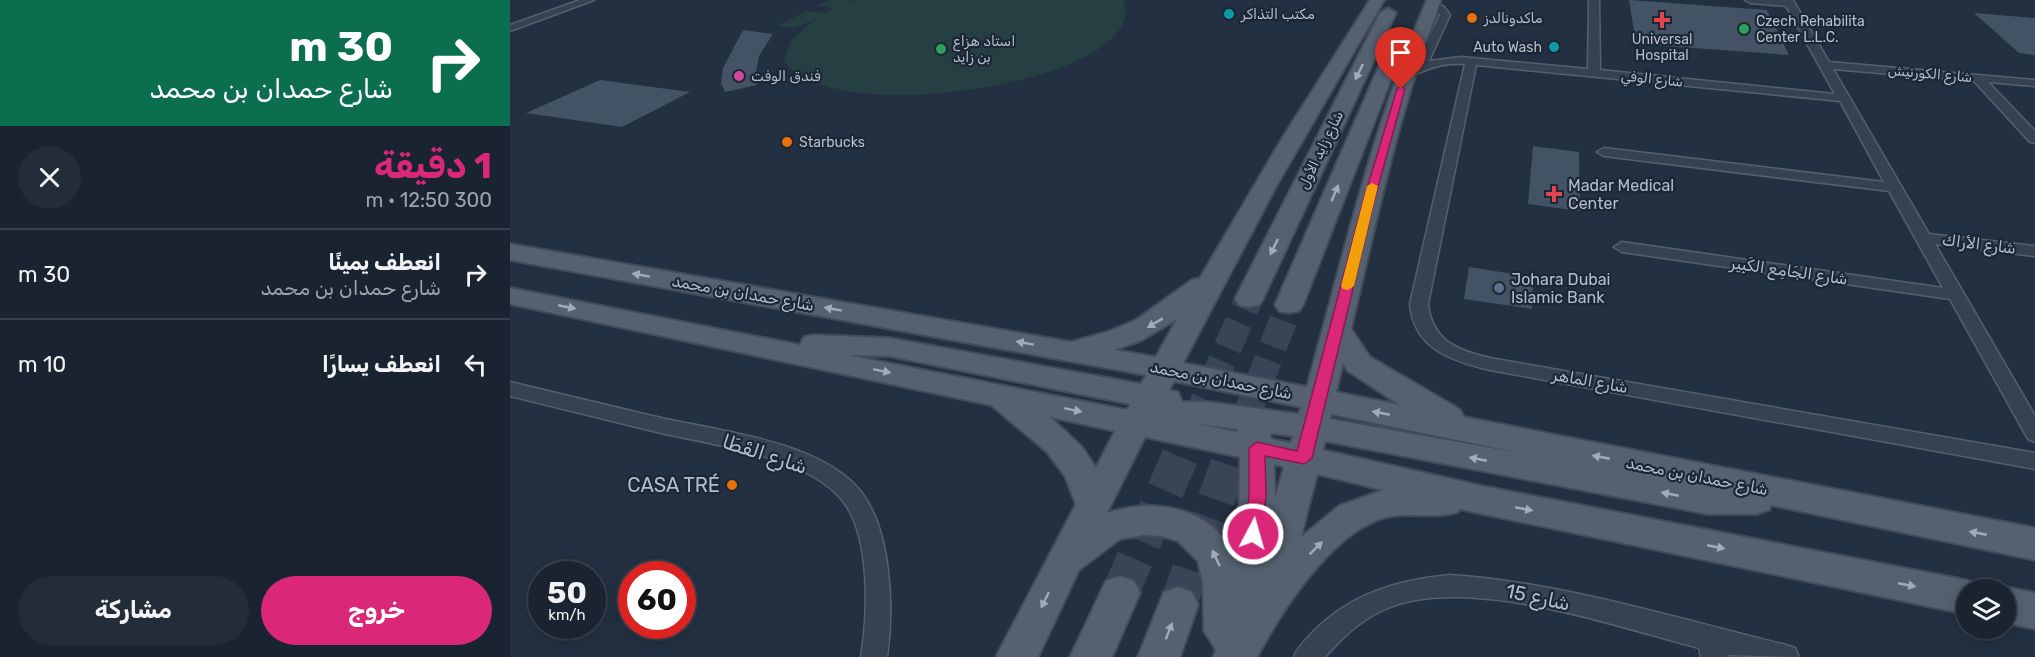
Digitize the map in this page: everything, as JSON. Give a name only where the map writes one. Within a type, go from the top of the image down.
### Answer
[{"type":"main road","points":[[1017,657],[1093,502],[1216,273],[1306,115],[1377,0]]},
{"type":"main road","name":"شارع زايد الأول","points":[[1249,299],[1394,0]]},
{"type":"main road","points":[[1263,607],[1369,198],[1427,2]]},
{"type":"main road","name":"شارع زايد الأول","points":[[1289,305],[1427,2]]},
{"type":"main road","name":"شارع حمدان بن محمد","points":[[510,252],[1067,351],[1150,397]]},
{"type":"main road","points":[[1067,351],[1109,343],[1144,330],[1178,307],[1216,273]]},
{"type":"main road","name":"شارع حمدان بن محمد","points":[[510,296],[995,394],[1150,397],[1311,428],[1479,433],[2035,544]]},
{"type":"main road","points":[[1337,328],[1359,364],[1417,401],[1479,433]]},
{"type":"main road","points":[[760,346],[820,344],[889,347],[1150,397],[1215,387],[1236,401],[1250,426],[1256,521],[1232,657]]},
{"type":"main road","points":[[995,394],[1032,420],[1074,458],[1083,471],[1093,502]]},
{"type":"main road","points":[[1150,397],[1168,413],[1187,411],[1250,426],[1311,428],[1708,500],[1744,502],[1791,495]]},
{"type":"main road","name":"شارع حمدان بن محمد","points":[[1311,428],[1482,500],[1956,595]]},
{"type":"main road","points":[[1232,657],[1263,607],[1331,533],[1367,509],[1403,503],[1482,500]]},
{"type":"main road","points":[[1063,562],[1095,536],[1131,520],[1170,522],[1187,528],[1202,538],[1214,552],[1220,568],[1232,657]]},
{"type":"main road","points":[[1091,657],[1120,593]]},
{"type":"main road","points":[[1159,657],[1179,605]]},
{"type":"main road","points":[[2016,607],[2035,610]]},
{"type":"street","points":[[510,21],[569,0]]},
{"type":"street","points":[[510,28],[589,0]]},
{"type":"street","points":[[1594,0],[1594,73]]},
{"type":"street","points":[[1750,0],[1789,2],[2035,434]]},
{"type":"street","points":[[1398,101],[1432,46],[1445,15],[1442,9],[1427,2]]},
{"type":"street","name":"شارع الوفي","points":[[1432,46],[1466,61]]},
{"type":"street","name":"شارع الوفي","points":[[1421,66],[1434,62],[1466,61],[1844,98]]},
{"type":"street","name":"شارع الماهر","points":[[1466,61],[1419,304],[1421,324],[1437,344],[1451,353],[1490,364],[2035,461]]},
{"type":"street","name":"شارع الكورنيش","points":[[1825,65],[2035,83]]},
{"type":"street","points":[[1977,78],[2035,139]]},
{"type":"street","points":[[1604,152],[1894,187]]},
{"type":"street","name":"شارع الأراك","points":[[1923,238],[2035,251]]},
{"type":"street","name":"شارع الجَامِع الكَبِير","points":[[1622,247],[1956,295]]},
{"type":"street","name":"شارع القَطَا","points":[[510,389],[761,448],[788,457],[832,480],[850,494],[865,524],[871,549],[879,615],[874,657]]},
{"type":"street","name":"شارع 15","points":[[1307,657],[1323,638],[1345,619],[1379,600],[1433,586],[1463,584],[1531,594],[1712,648],[1786,657]]},
{"type":"green space","name":"استاد هزاع بن زايد","points":[[831,0],[852,0],[849,3],[856,0],[1123,0],[1120,29],[1091,53],[1044,73],[985,88],[922,94],[862,93],[814,82],[784,61],[791,40],[817,18],[795,28],[776,26],[807,11],[825,13],[834,8],[817,6]]},
{"type":"building","points":[[1629,0],[1767,10],[1789,55],[1636,44]]},
{"type":"building","points":[[1974,13],[2035,18],[2035,55],[2019,53]]},
{"type":"building","points":[[743,30],[773,34],[759,56],[756,71],[757,85],[725,92],[721,83],[723,68]]},
{"type":"building","points":[[600,80],[690,92],[622,127],[526,113]]},
{"type":"building","points":[[1533,146],[1579,152],[1580,211],[1528,204]]},
{"type":"building","name":"Johara Dubai Islamic Bank","points":[[1469,267],[1533,277],[1532,309],[1464,299]]},
{"type":"tunnel","points":[[1194,425],[1249,299]]},
{"type":"tunnel","points":[[1243,425],[1289,305]]},
{"type":"tunnel","points":[[1120,593],[1195,423]]},
{"type":"tunnel","points":[[1178,605],[1244,423]]},
{"type":"slow traffic","points":[[1348,286],[1372,186]]},
{"type":"place","name":"مكتب التذاكر","points":[[1229,14]]},
{"type":"place","name":"ماكدونالدز","points":[[1472,18]]},
{"type":"place","name":"Universal Hospital","points":[[1662,20]]},
{"type":"place","name":"Czech Rehabilita Center L.L.C.","points":[[1744,29]]},
{"type":"place","name":"Auto Wash","points":[[1554,47]]},
{"type":"place","name":"استاد هزاع بن زايد","points":[[941,49]]},
{"type":"place","name":"فندق الوفت","points":[[739,76]]},
{"type":"place","name":"Starbucks","points":[[787,142]]},
{"type":"place","name":"Madar Medical Center","points":[[1554,194]]},
{"type":"place","name":"Johara Dubai Islamic Bank","points":[[1499,288]]},
{"type":"place","name":"CASA TRÉ","points":[[732,485]]},
{"type":"route","points":[[1253,534],[1256,521],[1257,448],[1304,458],[1369,198],[1401,89]]}]
